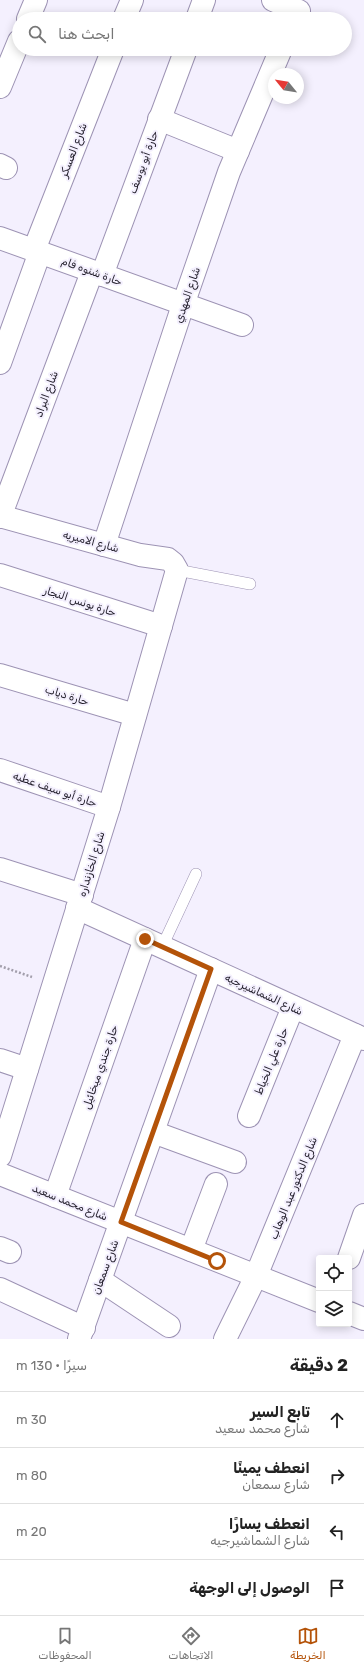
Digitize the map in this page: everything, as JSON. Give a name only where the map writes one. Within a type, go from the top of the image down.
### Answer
[{"type":"street","points":[[31,12],[36,0]]},
{"type":"street","points":[[127,12],[132,0]]},
{"type":"street","points":[[200,12],[204,0]]},
{"type":"street","points":[[273,0],[300,10]]},
{"type":"street","points":[[0,86],[13,56]]},
{"type":"street","name":"شارع العسكر","points":[[0,363],[37,251],[110,56]]},
{"type":"street","name":"حارة أبو يوسف","points":[[97,273],[183,56]]},
{"type":"street","name":"شارع المهدي","points":[[104,545],[183,305],[229,172],[278,56]]},
{"type":"street","points":[[159,119],[238,151]]},
{"type":"street","name":"حارة شنوه فام","points":[[0,238],[242,325]]},
{"type":"street","name":"شارع البراد","points":[[0,517],[97,273]]},
{"type":"street","name":"شارع الاميريه","points":[[0,517],[140,555],[168,559],[173,562],[176,570]]},
{"type":"street","name":"شارع الخازنداره","points":[[0,1156],[109,807],[176,570]]},
{"type":"street","name":"حارة يونس النجار","points":[[0,575],[160,626]]},
{"type":"street","name":"حارة دياب","points":[[0,675],[134,715]]},
{"type":"street","name":"حارة أبو سيف عطيه","points":[[0,770],[109,807]]},
{"type":"street","name":"شارع الشماشيرجيه","points":[[0,869],[79,902],[153,943],[360,1037]]},
{"type":"street","name":"حارة جندي ميخائيل","points":[[55,1196],[153,943]]},
{"type":"street","name":"شارع سمعان","points":[[81,1333],[211,969]]},
{"type":"street","name":"حارة علي الخياط","points":[[249,1116],[293,1006]]},
{"type":"street","name":"شارع الدكتور عبد الوهاب","points":[[225,1339],[256,1276],[360,1037]]},
{"type":"street","points":[[0,1060],[27,1070]]},
{"type":"street","points":[[153,1132],[235,1162]]},
{"type":"street","name":"شارع محمد سعيد","points":[[0,1174],[316,1301]]},
{"type":"street","points":[[191,1250],[216,1184]]},
{"type":"street","points":[[350,1255],[364,1215]]},
{"type":"street","points":[[100,1280],[169,1326]]},
{"type":"street","points":[[0,1289],[81,1333]]},
{"type":"street","points":[[352,1314],[364,1319]]},
{"type":"lane","points":[[176,570],[250,584]]},
{"type":"lane","points":[[153,943],[196,874]]},
{"type":"path","points":[[0,966],[54,985]]},
{"type":"route","points":[[145,939],[211,969],[121,1222],[217,1261]]}]
